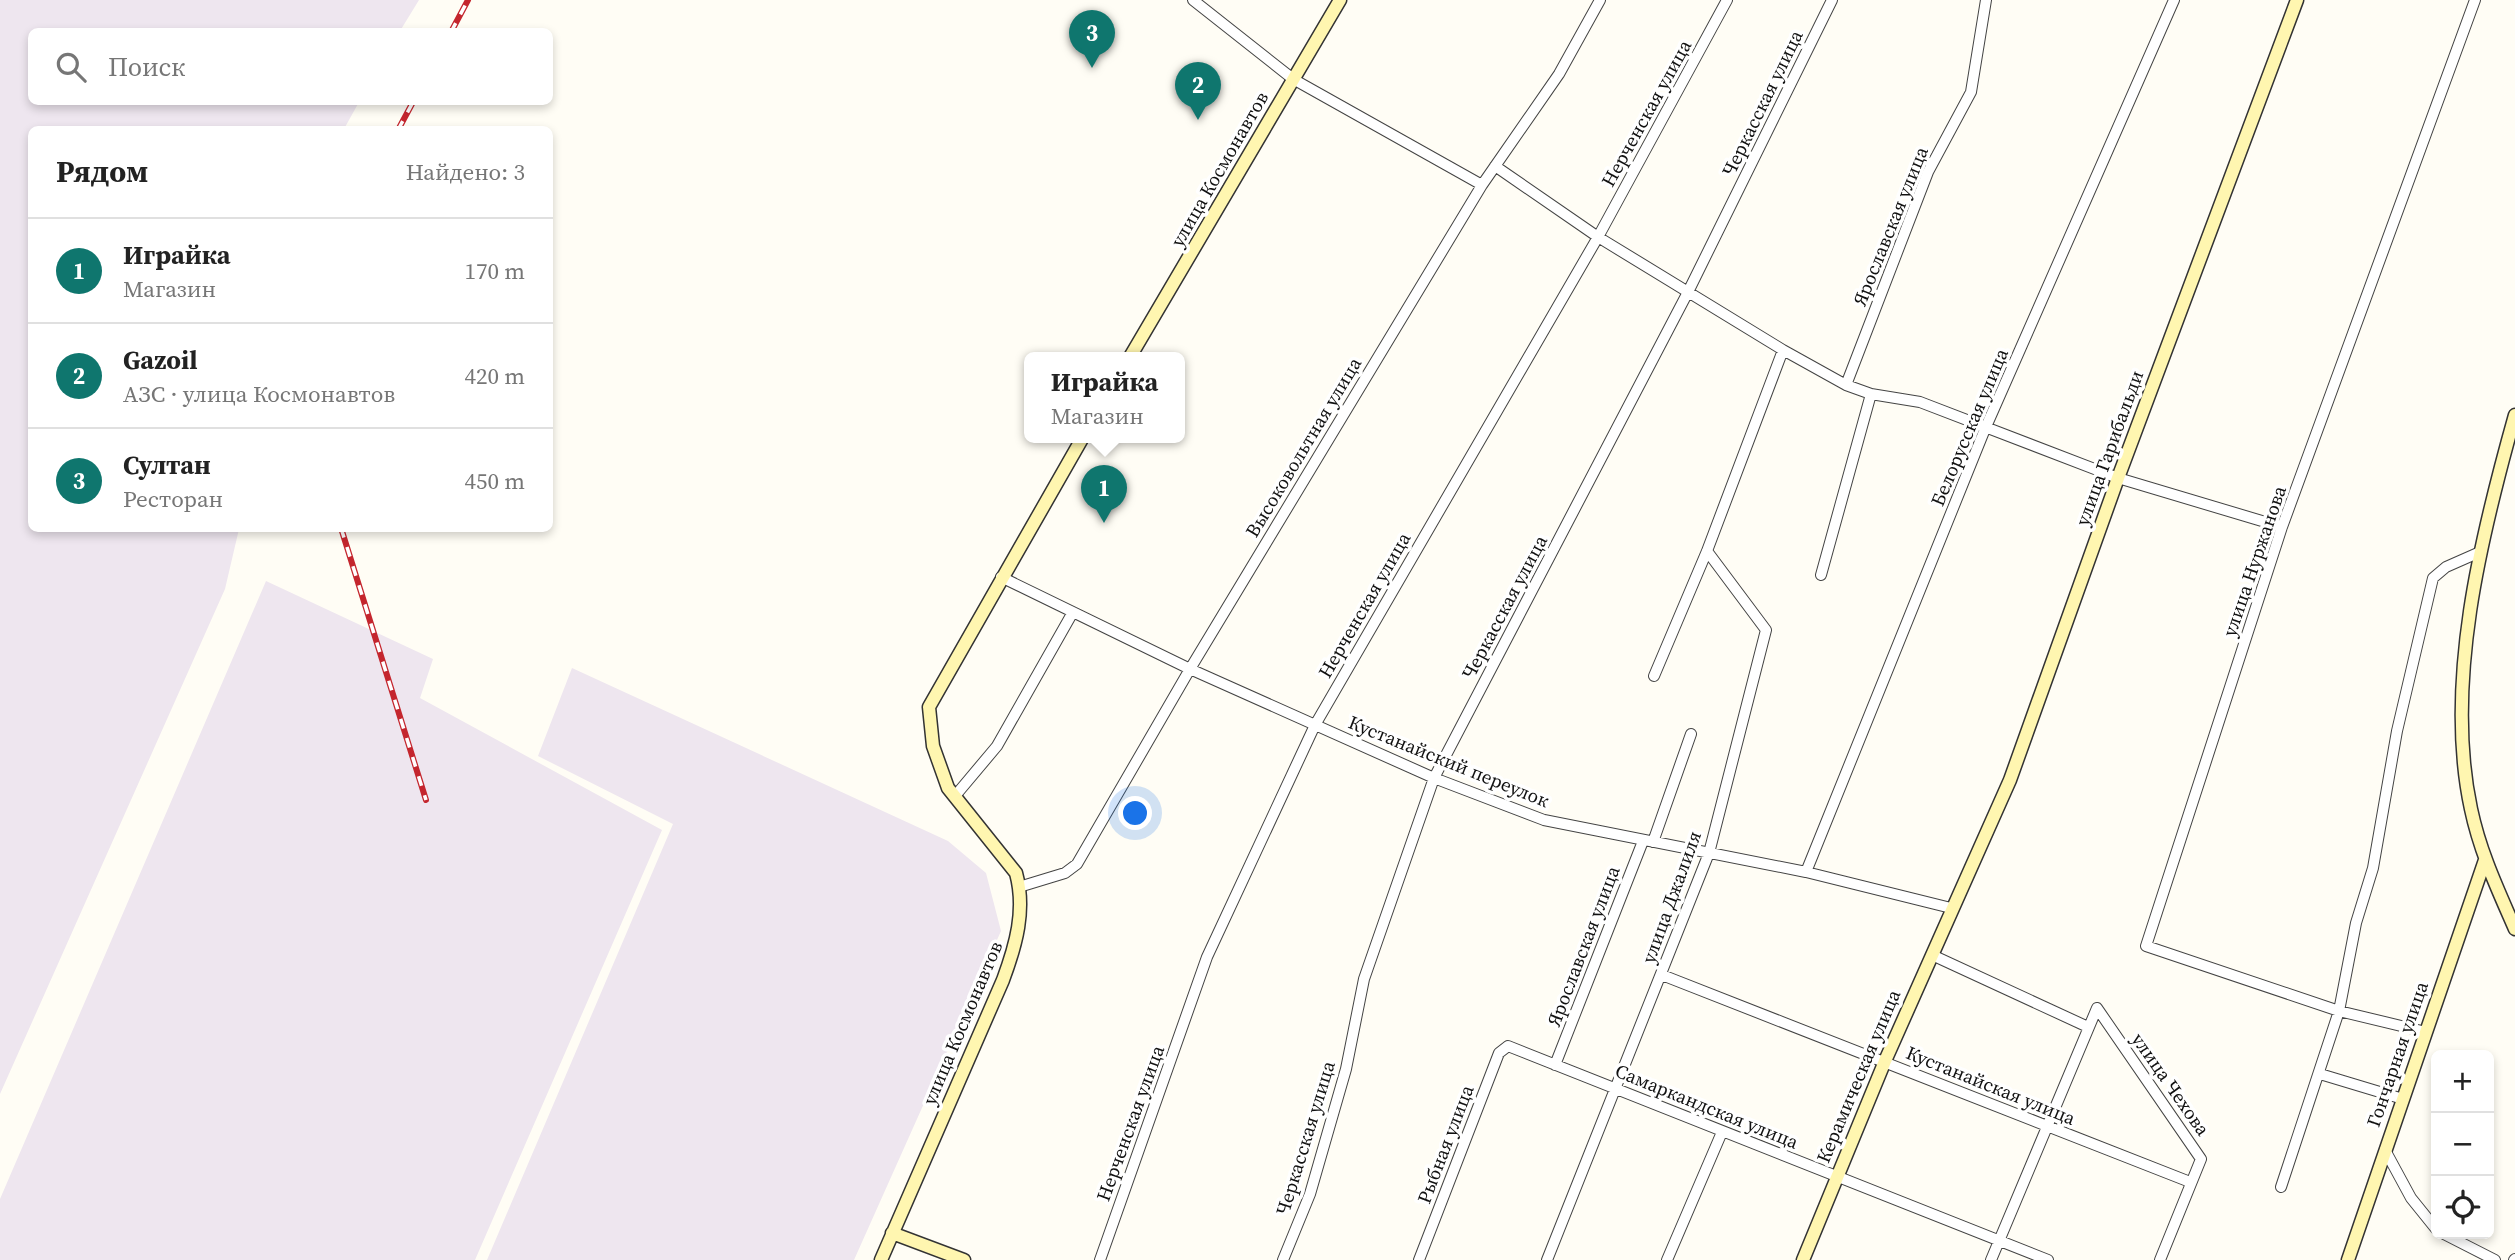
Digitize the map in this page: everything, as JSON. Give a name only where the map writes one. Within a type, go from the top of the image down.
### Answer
[{"type":"street","points":[[1194,0],[1293,79],[1482,185]]},
{"type":"street","name":"улица Космонавтов","points":[[1133,352],[1340,0]]},
{"type":"street","name":"Высоковольтная улица","points":[[1019,887],[1065,873],[1077,864],[1190,669],[1482,185],[1559,74],[1600,0]]},
{"type":"street","name":"Нерченская улица","points":[[1100,1260],[1208,957],[1315,725],[1598,237],[1727,0]]},
{"type":"street","name":"Черкасская улица","points":[[1283,1260],[1310,1194],[1346,1069],[1364,979],[1434,778],[1688,292],[1832,0]]},
{"type":"street","name":"Ярославская улица","points":[[1846,385],[1928,172],[1971,92],[1986,0]]},
{"type":"street","name":"Белорусская улица","points":[[1806,872],[1985,429],[2174,0]]},
{"type":"street","name":"улица Гарибальди","points":[[1951,908],[2010,780],[2118,478],[2297,0]]},
{"type":"street","name":"улица Нуржанова","points":[[2426,1032],[2339,1011],[2146,946],[2283,527],[2475,0]]},
{"type":"street","points":[[1496,166],[1598,237],[1783,350],[1846,385],[1871,394],[1920,402],[2118,478],[2283,527]]},
{"type":"street","points":[[1654,676],[1707,551],[1783,350]]},
{"type":"street","points":[[1821,575],[1871,394]]},
{"type":"street","points":[[2515,415],[2480,552],[2463,685],[2464,749],[2470,808],[2485,860],[2515,929]]},
{"type":"street","name":"улица Космонавтов","points":[[881,1260],[1003,980],[1018,938],[1019,887],[1016,873],[948,788],[933,746],[929,707],[1079,443]]},
{"type":"street","name":"улица Джалиля","points":[[1546,1260],[1709,853],[1766,630],[1707,551]]},
{"type":"street","points":[[2281,1186],[2339,1011],[2356,923],[2373,868],[2397,730],[2433,579],[2446,566],[2480,552]]},
{"type":"street","name":"Кустанайский переулок","points":[[1001,577],[1190,669],[1315,725],[1434,778],[1544,820],[1806,872],[1951,908]]},
{"type":"street","points":[[955,796],[997,746],[1073,612]]},
{"type":"street","name":"Ярославская улица","points":[[1555,1065],[1691,734]]},
{"type":"street","name":"Гончарная улица","points":[[2347,1260],[2485,860]]},
{"type":"street","name":"Керамическая улица","points":[[1803,1260],[1836,1175],[1951,908]]},
{"type":"street","points":[[1932,955],[2088,1027],[1991,1260]]},
{"type":"street","name":"Кустанайская улица","points":[[1662,975],[2190,1182]]},
{"type":"street","name":"улица Чехова","points":[[2088,1027],[2097,1008],[2201,1159],[2161,1260]]},
{"type":"street","name":"Рыбная улица","points":[[1419,1260],[1499,1053],[1503,1047],[1509,1047]]},
{"type":"street","name":"Самаркандская улица","points":[[1509,1047],[2048,1260]]},
{"type":"street","points":[[2320,1074],[2403,1099]]},
{"type":"street","points":[[1667,1260],[1722,1132]]},
{"type":"street","points":[[2385,1150],[2411,1198],[2431,1223]]},
{"type":"street","points":[[892,1233],[964,1260]]},
{"type":"street","points":[[2454,1239],[2495,1260]]},
{"type":"shaded area","points":[[0,0],[419,0],[402,28],[28,28],[28,105],[357,105],[346,126],[28,126],[28,532],[238,532],[225,589],[0,1094]]},
{"type":"shaded area","points":[[266,581],[433,659],[420,698],[662,830],[475,1260],[0,1260],[0,1199]]},
{"type":"shaded area","points":[[572,668],[948,841],[986,873],[1001,931],[854,1260],[487,1260],[673,824],[538,756]]},
{"type":"railway","points":[[453,28],[468,0]]},
{"type":"railway","points":[[400,126],[411,105]]},
{"type":"railway","points":[[342,532],[426,800]]},
{"type":"place","name":"Султан","points":[[1092,68]]},
{"type":"place","name":"Gazoil","points":[[1198,120]]},
{"type":"place","name":"Играйка","points":[[1104,523]]}]
